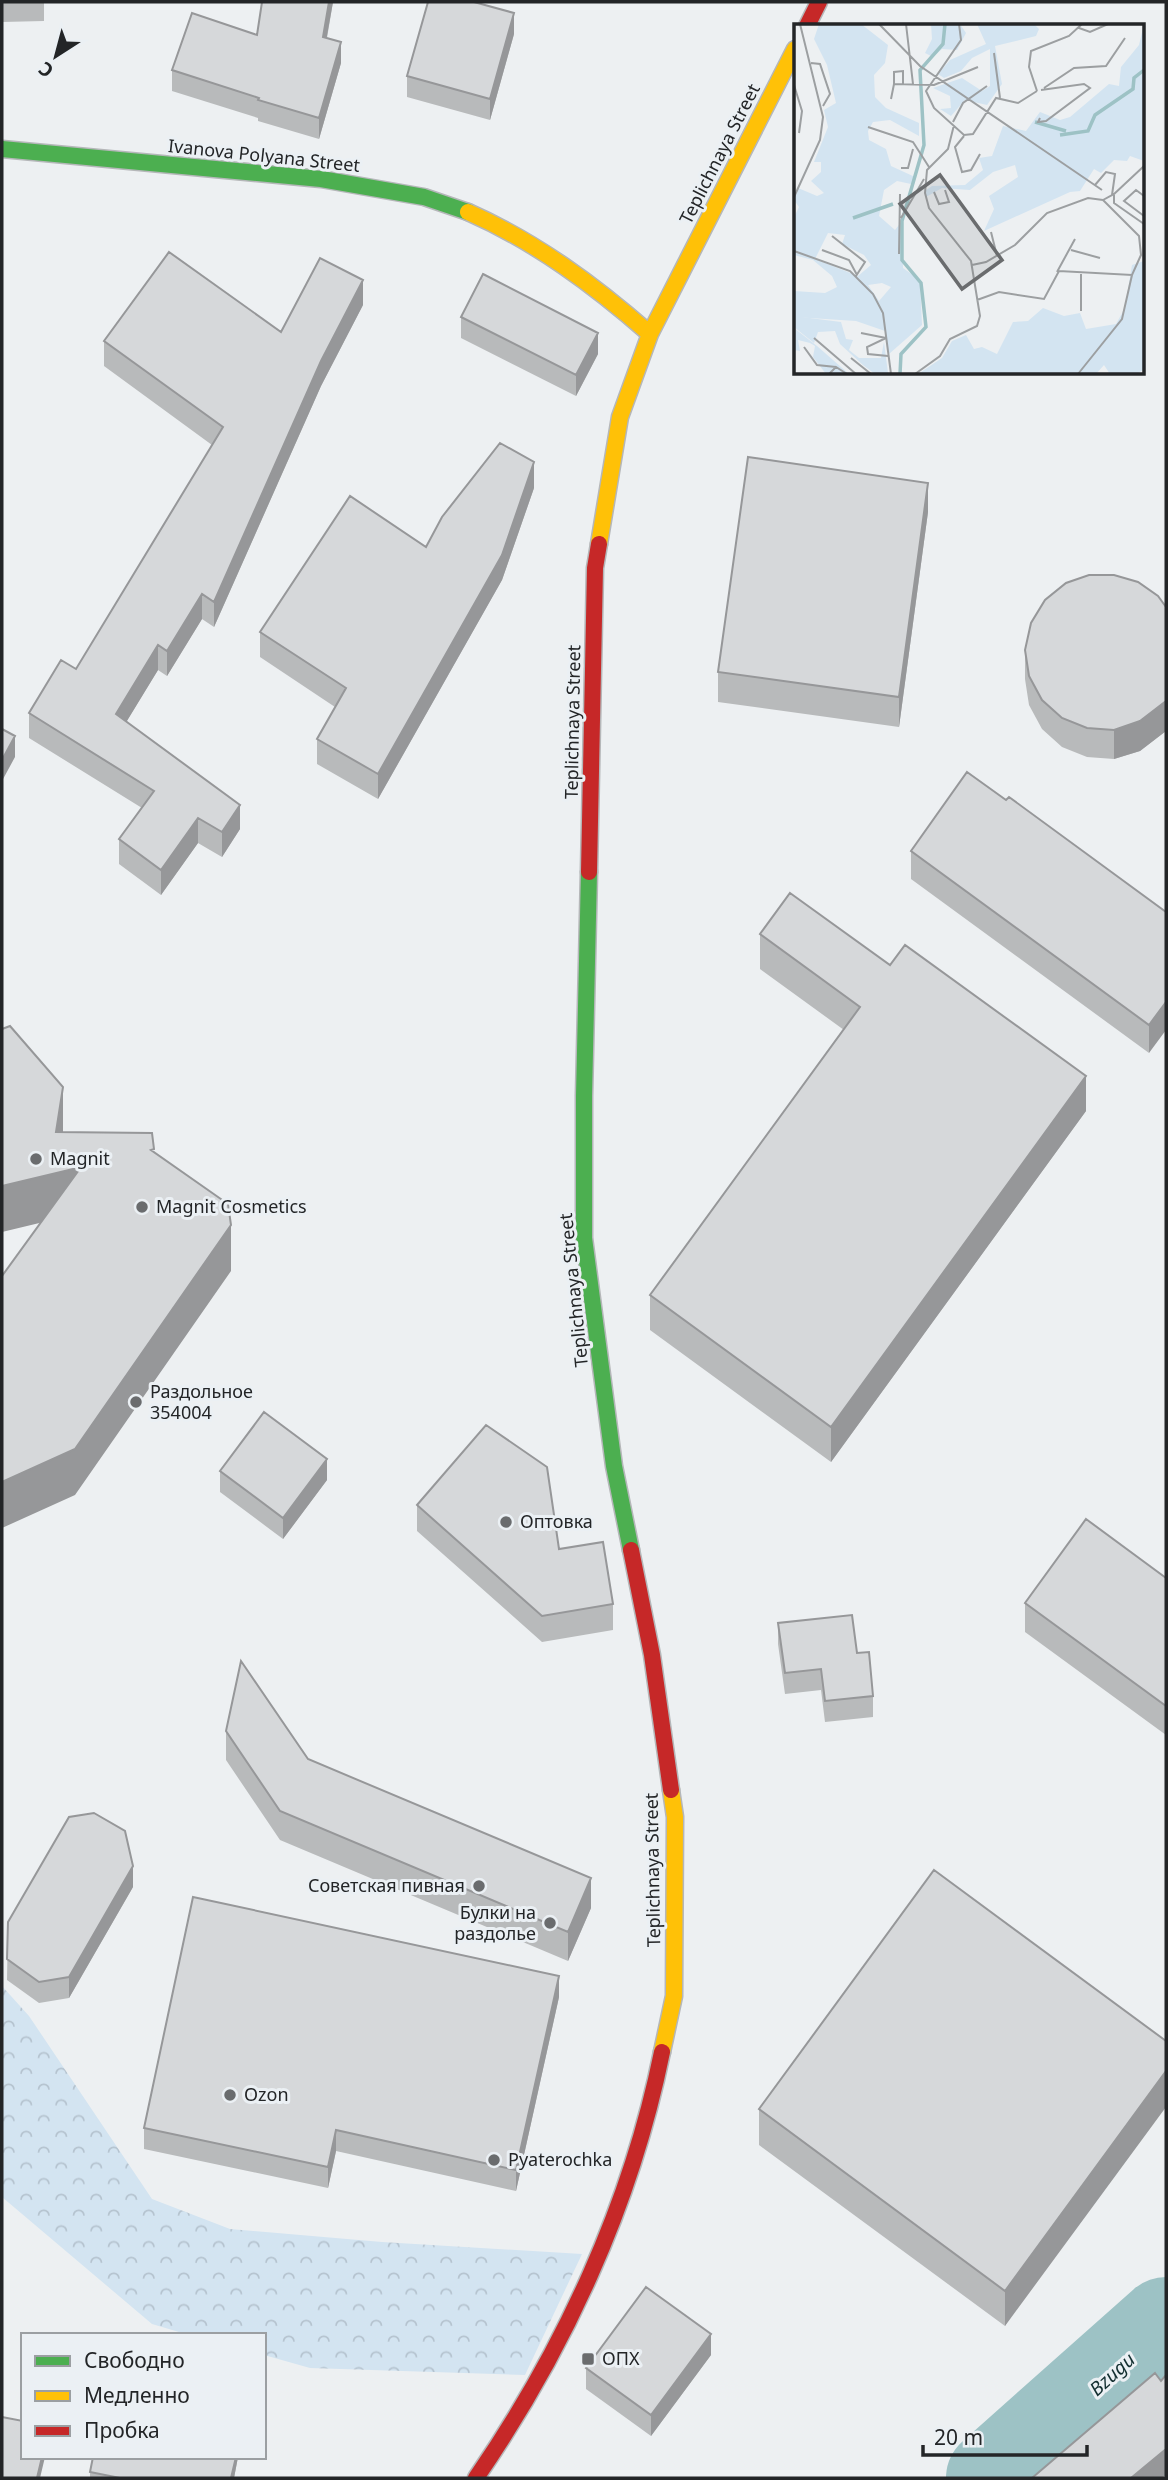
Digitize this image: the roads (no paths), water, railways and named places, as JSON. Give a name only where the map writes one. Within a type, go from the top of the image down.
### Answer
[{"type":"street","points":[[808,24],[820,2]]},
{"type":"street","name":"Teplichnaya Street","points":[[476,2478],[511,2427],[561,2336],[609,2234],[653,2097],[674,1996],[675,1817],[652,1655],[614,1466],[584,1226],[584,1083],[595,568],[620,417],[650,334],[794,51]]},
{"type":"street","name":"Ivanova Polyana Street","points":[[2,149],[52,156],[337,180],[434,200],[486,221],[553,258],[610,298],[650,334]]},
{"type":"waterway","name":"Bzugu","points":[[995,2478],[1166,2326]]},
{"type":"place","name":"Magnit","points":[[36,1159]]},
{"type":"place","name":"Magnit Cosmetics","points":[[142,1207]]},
{"type":"place","name":"Раздольное 354004","points":[[136,1402]]},
{"type":"place","name":"Оптовка","points":[[506,1522]]},
{"type":"place","name":"Советская пивная","points":[[479,1886]]},
{"type":"place","name":"Булки на раздолье","points":[[550,1923]]},
{"type":"place","name":"Ozon","points":[[230,2095]]},
{"type":"place","name":"Pyaterochka","points":[[494,2160]]},
{"type":"place","name":"ОПХ","points":[[588,2359]]}]
